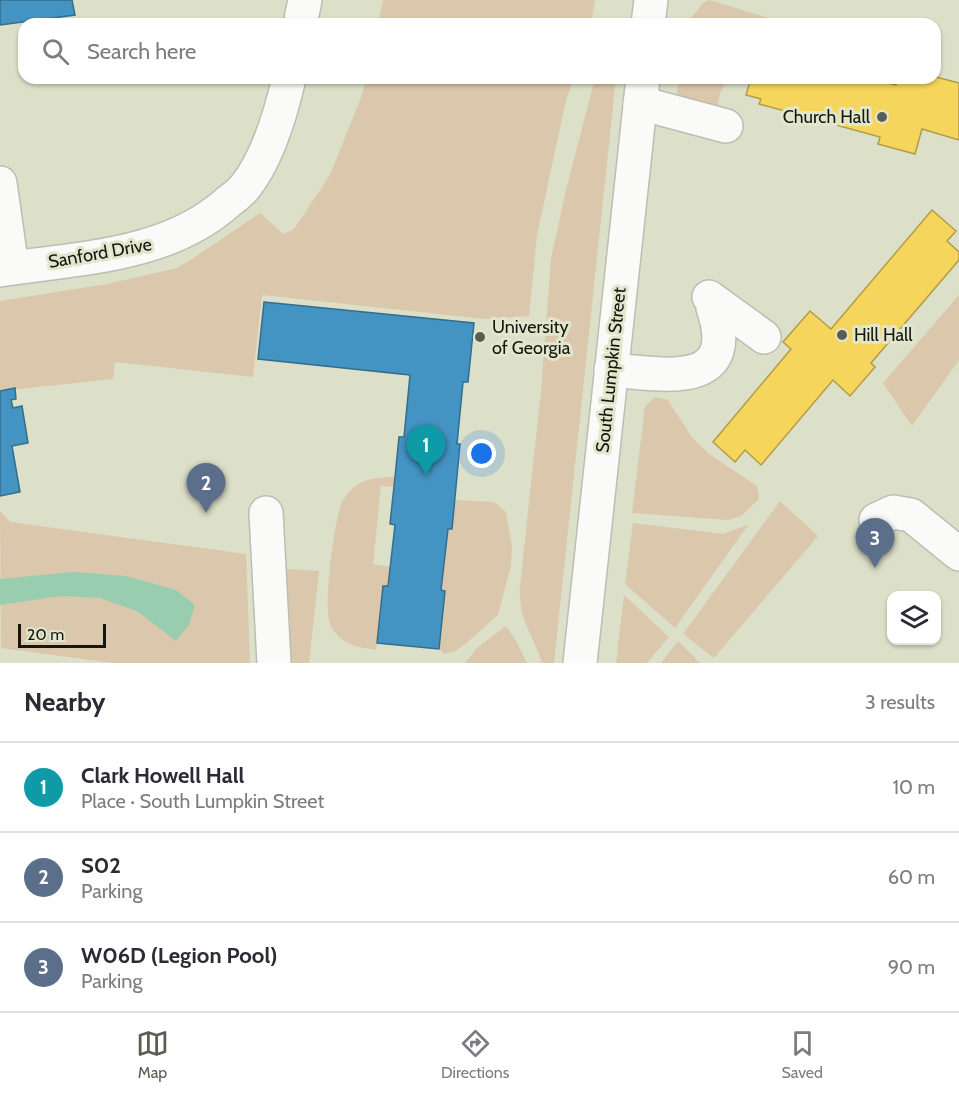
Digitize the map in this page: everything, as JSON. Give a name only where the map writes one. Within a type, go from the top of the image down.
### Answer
[{"type":"main road","points":[[301,18],[305,0]]},
{"type":"main road","points":[[649,18],[651,0]]},
{"type":"main road","name":"Sanford Drive","points":[[6,269],[126,251],[156,244],[191,228],[217,212],[245,187],[262,158],[279,121],[288,84]]},
{"type":"main road","points":[[641,91],[726,126]]},
{"type":"main road","name":"South Lumpkin Street","points":[[580,663],[641,91]]},
{"type":"main road","points":[[0,183],[6,269]]},
{"type":"main road","points":[[611,370],[680,375],[699,369],[713,358],[718,350],[720,339],[719,325],[711,303],[764,337]]},
{"type":"main road","points":[[876,520],[893,512],[910,515],[959,554]]},
{"type":"main road","points":[[267,513],[274,663]]},
{"type":"shaded area","name":"University of Georgia","points":[[0,0],[959,0],[959,663],[0,663]]},
{"type":"shaded area","points":[[383,0],[595,0],[592,18],[379,18]]},
{"type":"shaded area","points":[[709,0],[769,18],[691,18],[703,3]]},
{"type":"shaded area","points":[[365,84],[572,84],[566,100],[537,235],[529,316],[485,319],[262,295],[253,377],[115,362],[113,379],[0,391],[0,301],[107,284],[177,268],[260,213],[283,234],[294,229],[330,175]]},
{"type":"shaded area","points":[[593,84],[615,84],[554,663],[542,663],[521,609],[520,586],[541,391],[551,259]]},
{"type":"shaded area","points":[[678,84],[725,84],[720,93],[717,110],[679,99]]},
{"type":"shaded area","points":[[959,295],[959,360],[912,426],[883,383]]},
{"type":"shaded area","points":[[655,397],[668,400],[691,436],[709,454],[757,486],[759,499],[741,516],[728,520],[632,513],[645,406]]},
{"type":"shaded area","points":[[395,477],[394,487],[381,486],[373,564],[391,567],[388,586],[383,586],[376,650],[349,643],[338,636],[330,624],[328,601],[330,565],[338,515],[346,496],[357,485],[367,480]]},
{"type":"shaded area","points":[[454,500],[494,502],[506,512],[512,545],[511,565],[498,615],[463,646],[445,654],[439,649],[445,591],[441,590],[448,529],[452,529]]},
{"type":"shaded area","points":[[780,501],[818,536],[714,658],[683,634]]},
{"type":"shaded area","points":[[0,511],[10,522],[246,554],[250,663],[113,663],[1,648]]},
{"type":"shaded area","points":[[633,523],[723,534],[748,525],[675,628],[625,584]]},
{"type":"shaded area","points":[[287,569],[319,571],[309,663],[291,663]]},
{"type":"shaded area","points":[[73,572],[126,576],[176,590],[195,605],[189,625],[176,641],[137,611],[100,598],[60,596],[0,605],[0,579]]},
{"type":"shaded area","points":[[624,595],[669,637],[647,663],[616,663]]},
{"type":"shaded area","points":[[506,626],[527,663],[465,663],[477,648]]},
{"type":"shaded area","points":[[678,641],[700,663],[661,663]]},
{"type":"building: Homes","name":"Church Hall","points":[[941,78],[959,83],[959,140],[922,129],[915,154],[878,144],[880,137],[759,104],[761,99],[746,95],[749,84],[941,84]]},
{"type":"building: Homes","name":"Hill Hall","points":[[932,210],[956,231],[947,241],[959,252],[959,260],[871,363],[875,367],[850,396],[833,380],[761,465],[745,450],[735,462],[713,442],[791,349],[783,342],[810,311],[831,329]]},
{"type":"building: Schools","points":[[0,0],[72,0],[75,15],[52,18],[18,18],[18,23],[0,25]]},
{"type":"building: Schools","points":[[264,302],[474,323],[468,382],[463,382],[452,529],[448,529],[441,590],[445,591],[439,649],[377,643],[383,586],[388,586],[395,525],[390,524],[399,437],[404,437],[410,375],[258,359]]},
{"type":"building: Schools","points":[[15,388],[16,399],[11,400],[13,408],[22,406],[28,443],[12,446],[20,492],[0,496],[0,391]]},
{"type":"place","name":"Church Hall","points":[[882,117]]},
{"type":"place","name":"Hill Hall","points":[[842,335]]},
{"type":"place","name":"University of Georgia","points":[[480,337]]},
{"type":"place","name":"Clark Howell Hall","points":[[426,475]]},
{"type":"place","name":"S02","points":[[206,513]]},
{"type":"place","name":"W06D (Legion Pool)","points":[[875,568]]}]
